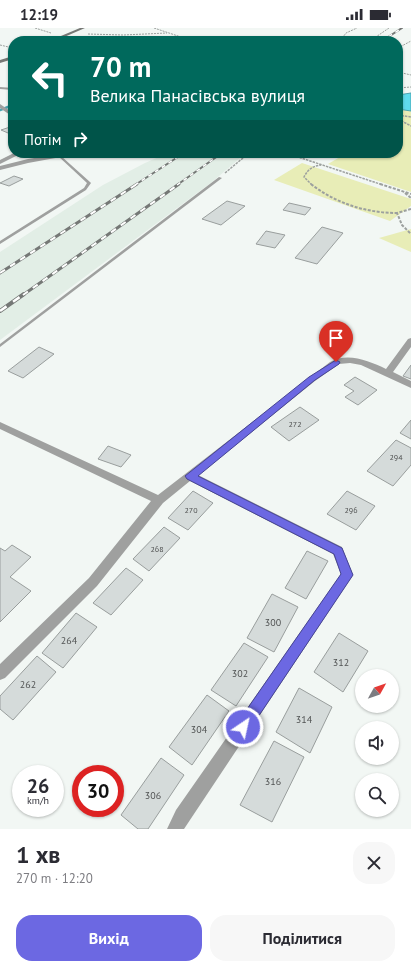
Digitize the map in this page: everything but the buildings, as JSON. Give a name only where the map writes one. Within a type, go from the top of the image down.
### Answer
[{"type":"street","points":[[64,36],[83,28]]},
{"type":"street","points":[[0,168],[47,158]]},
{"type":"street","points":[[388,373],[411,341]]},
{"type":"street","points":[[0,673],[93,582],[160,500],[312,378],[336,362],[348,361],[361,362],[388,373],[411,385]]},
{"type":"street","points":[[0,424],[160,500]]},
{"type":"street","points":[[175,829],[182,816],[347,575],[338,551],[190,476]]},
{"type":"lane","points":[[0,244],[85,189],[89,182],[61,158]]},
{"type":"lane","points":[[0,346],[220,178]]},
{"type":"path","points":[[35,28],[44,30],[55,36]]},
{"type":"path","points":[[154,28],[177,36]]},
{"type":"path","points":[[344,36],[346,33],[357,28]]},
{"type":"path","points":[[377,36],[389,28]]},
{"type":"path","points":[[71,33],[115,35],[167,33]]},
{"type":"path","points":[[220,178],[243,158]]},
{"type":"path","points":[[302,158],[411,194]]},
{"type":"path","points":[[324,165],[311,168],[306,173],[304,178],[319,191],[364,209],[383,213],[397,213],[411,209]]},
{"type":"path","points":[[403,191],[411,198]]},
{"type":"path","points":[[397,213],[402,225],[411,234]]},
{"type":"shaded area","points":[[156,158],[240,158],[212,182],[0,340],[0,252],[103,185]]},
{"type":"green space","points":[[411,96],[411,192],[328,164],[338,158],[403,158],[403,98]]},
{"type":"green space","points":[[302,163],[411,199],[411,206],[390,221],[274,180]]},
{"type":"green space","points":[[411,229],[411,252],[379,238]]},
{"type":"water","points":[[411,93],[411,111],[403,110],[403,94]]},
{"type":"waterway","points":[[0,110],[8,107]]},
{"type":"railway","points":[[390,36],[402,28]]},
{"type":"railway","points":[[135,185],[176,158]]},
{"type":"railway","points":[[177,185],[215,158]]},
{"type":"railway","points":[[0,273],[137,184]]},
{"type":"railway","points":[[23,295],[179,184]]},
{"type":"railway","points":[[0,311],[24,294]]},
{"type":"route","points":[[243,727],[347,575],[338,551],[190,476],[312,378],[336,362]]}]
